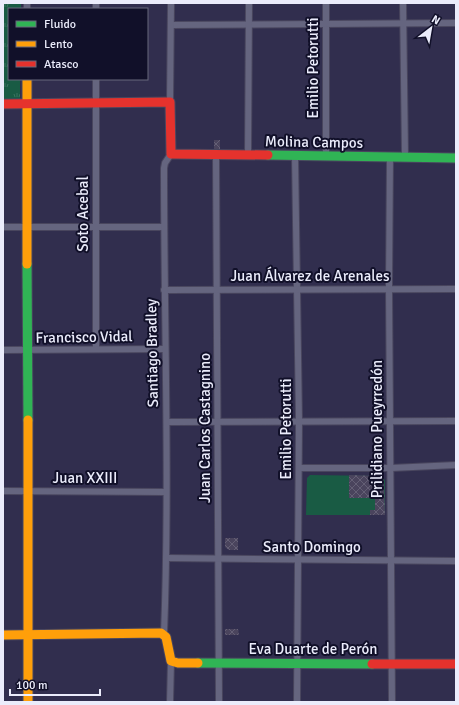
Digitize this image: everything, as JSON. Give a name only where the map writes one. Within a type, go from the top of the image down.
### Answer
[{"type":"street","name":"Santiago Bradley","points":[[170,702],[171,661],[164,634],[167,558],[166,492],[168,422],[164,290],[164,168],[165,163],[171,154],[171,3]]},
{"type":"street","points":[[248,155],[249,3]]},
{"type":"street","name":"Emilio Petorutti","points":[[326,3],[326,156]]},
{"type":"street","points":[[403,3],[405,156]]},
{"type":"street","points":[[171,25],[456,23]]},
{"type":"street","points":[[27,80],[29,350],[28,702]]},
{"type":"street","name":"Soto Acebal","points":[[96,80],[96,349]]},
{"type":"street","points":[[3,104],[170,102]]},
{"type":"street","name":"Molina Campos","points":[[171,154],[405,156],[456,158]]},
{"type":"street","name":"Juan Carlos Castagnino","points":[[216,155],[219,422],[217,559],[219,702]]},
{"type":"street","name":"Emilio Petorutti","points":[[295,156],[299,421],[297,702]]},
{"type":"street","name":"Prilidiano Pueyrredón","points":[[390,157],[390,561],[392,702]]},
{"type":"street","points":[[3,227],[164,227]]},
{"type":"street","name":"Juan Álvarez de Arenales","points":[[164,290],[389,288],[456,289]]},
{"type":"street","name":"Francisco Vidal","points":[[3,350],[165,349]]},
{"type":"street","points":[[168,422],[456,421]]},
{"type":"street","points":[[299,468],[390,468],[456,465]]},
{"type":"street","name":"Juan XXIII","points":[[3,491],[166,492]]},
{"type":"street","name":"Santo Domingo","points":[[167,558],[456,561]]},
{"type":"street","points":[[3,634],[164,634]]},
{"type":"street","name":"Eva Duarte de Perón","points":[[171,661],[178,663],[297,662],[456,664]]},
{"type":"green space","points":[[3,3],[21,3],[21,8],[8,8],[8,80],[20,80],[20,102],[3,102]]},
{"type":"green space","points":[[310,475],[379,476],[385,480],[385,515],[306,515],[307,478]]},
{"type":"building","points":[[214,140],[220,140],[220,149],[214,149]]},
{"type":"building","points":[[349,475],[379,476],[384,480],[385,515],[370,515],[370,510],[375,510],[375,498],[349,498]]},
{"type":"building","points":[[225,538],[238,538],[238,550],[229,550],[225,547]]},
{"type":"building","points":[[225,629],[238,629],[239,635],[225,635]]},
{"type":"traffic: fast","points":[[268,155],[456,158]]},
{"type":"traffic: fast","points":[[27,264],[28,420]]},
{"type":"traffic: fast","points":[[198,663],[372,664]]},
{"type":"traffic: slow","points":[[27,80],[27,264]]},
{"type":"traffic: slow","points":[[28,420],[28,702]]},
{"type":"traffic: slow","points":[[3,635],[161,633],[166,637],[171,661],[178,663],[198,663]]},
{"type":"traffic: jam","points":[[3,104],[170,102],[171,154],[268,155]]},
{"type":"traffic: jam","points":[[372,664],[456,664]]}]
